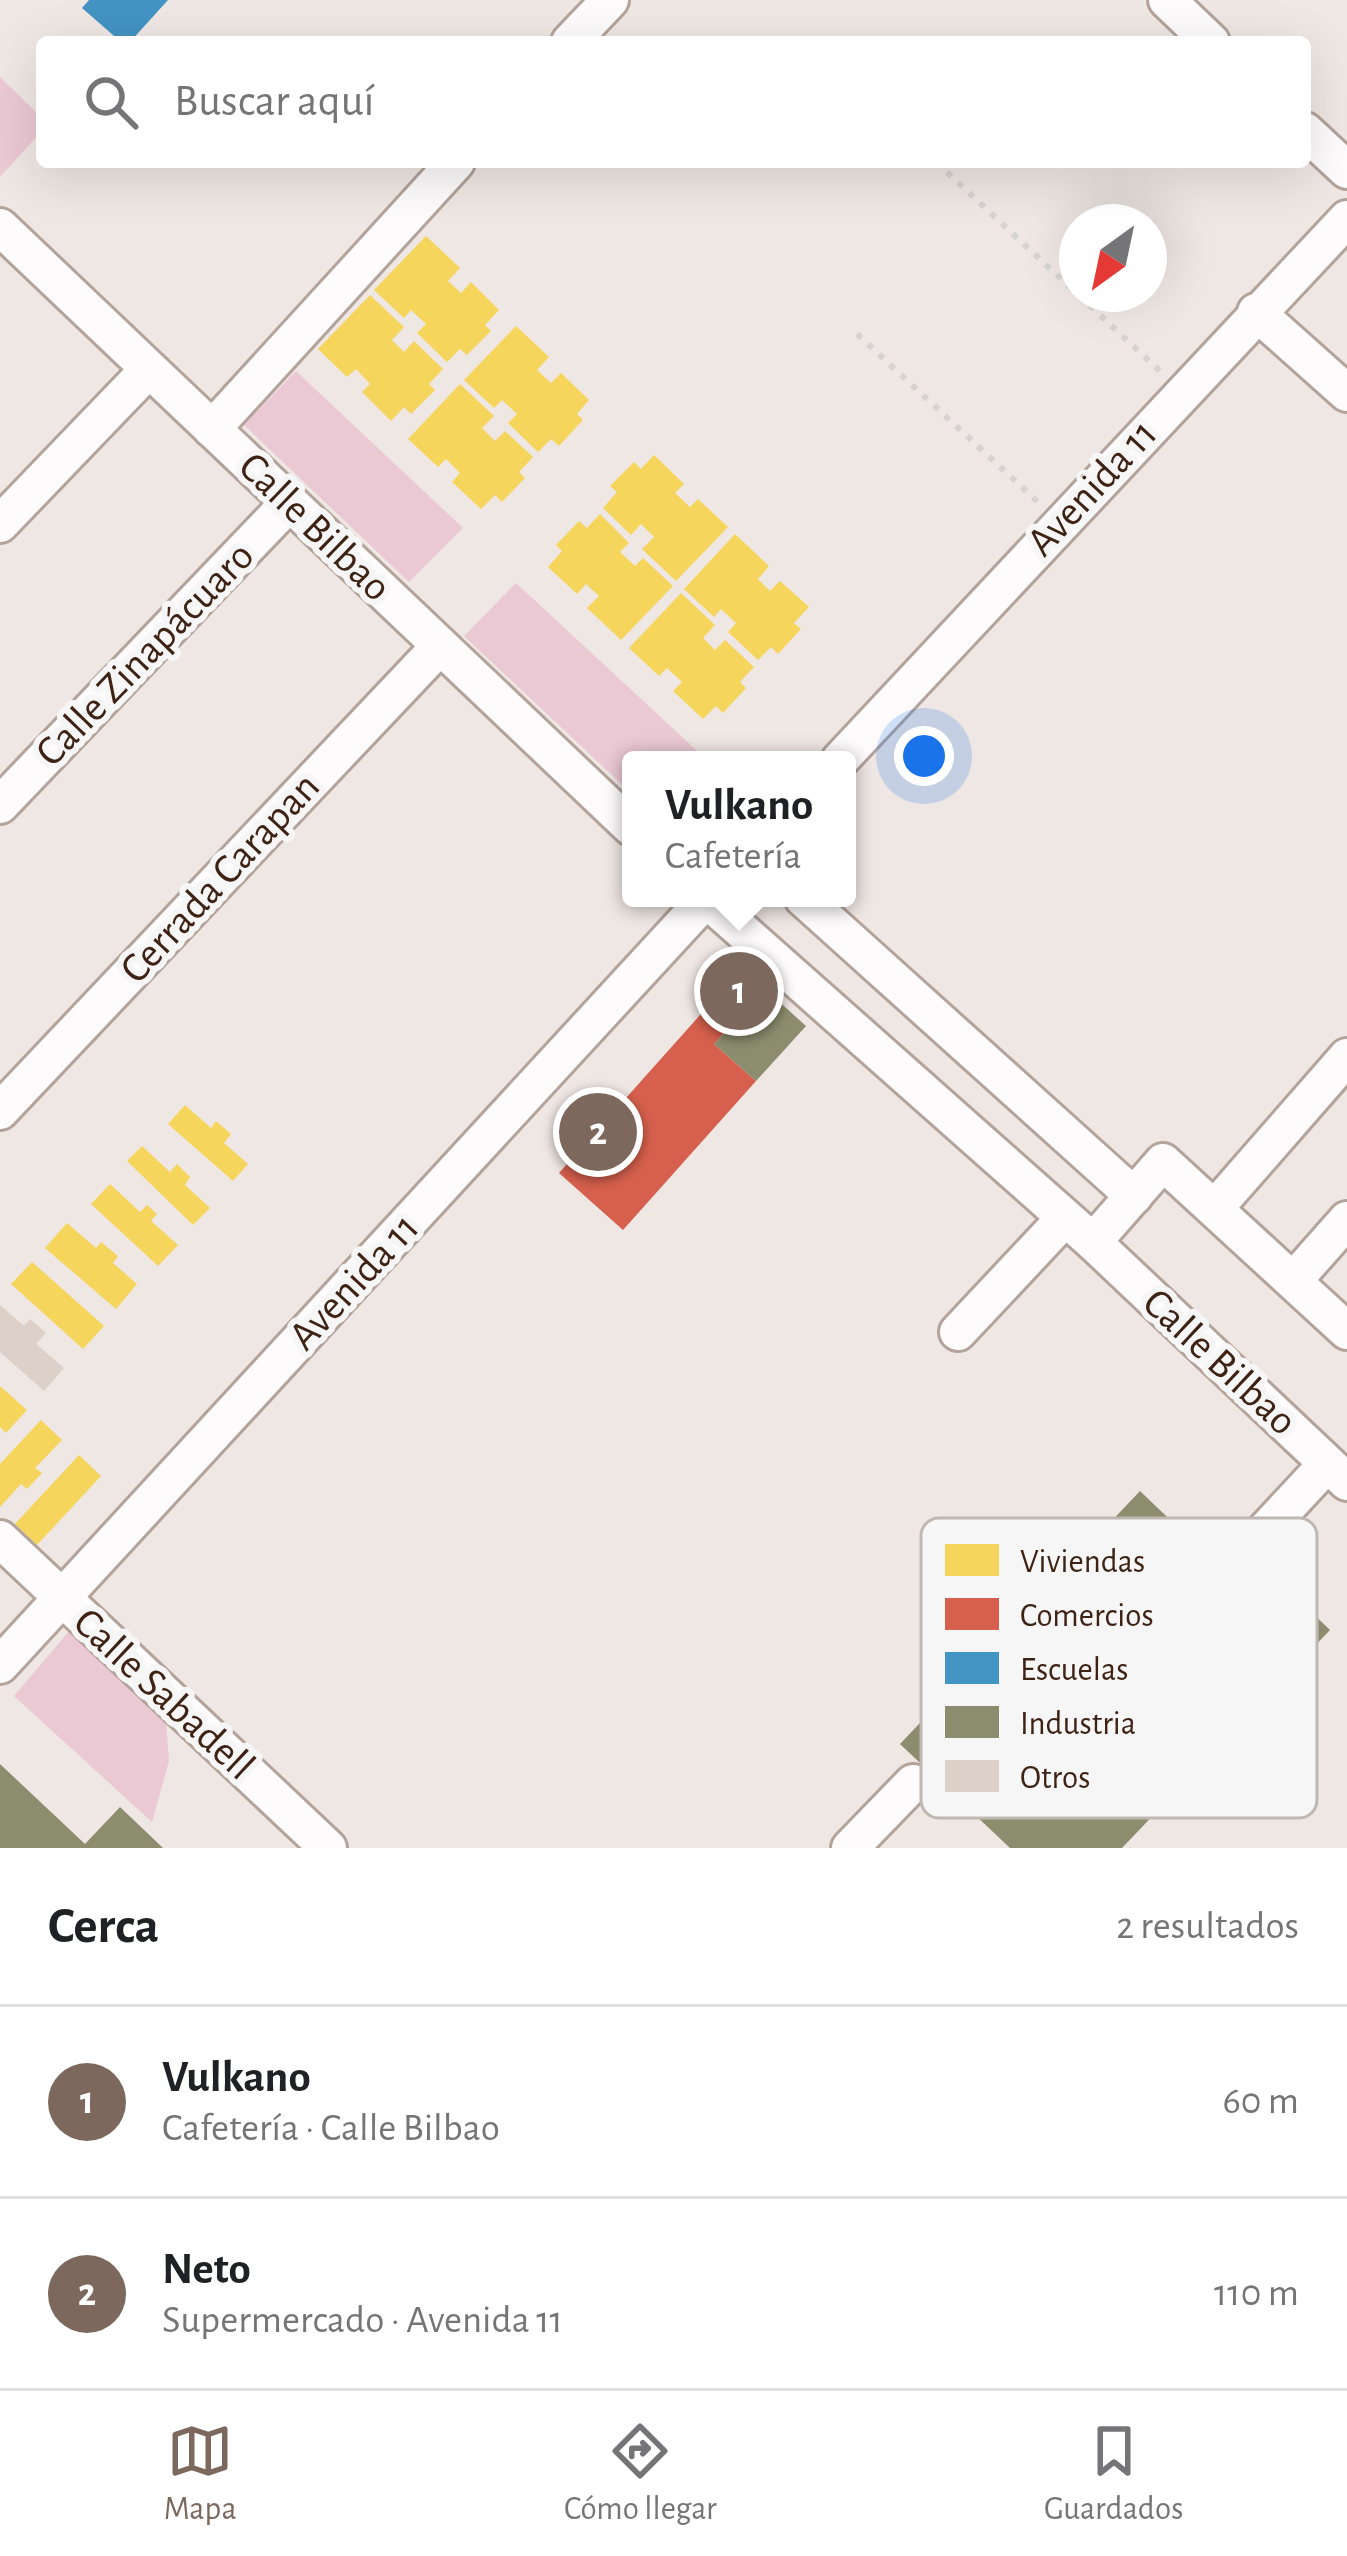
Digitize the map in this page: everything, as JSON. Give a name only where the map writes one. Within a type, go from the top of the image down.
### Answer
[{"type":"street","points":[[576,36],[610,0]]},
{"type":"street","points":[[1167,0],[1205,36]]},
{"type":"street","points":[[1311,136],[1347,170]]},
{"type":"street","points":[[212,429],[451,168]]},
{"type":"street","name":"Avenida 11","points":[[848,751],[1347,219]]},
{"type":"street","name":"Calle Bilbao","points":[[3,237],[149,369],[622,818]]},
{"type":"street","points":[[1256,313],[1347,393]]},
{"type":"street","points":[[0,524],[149,369]]},
{"type":"street","name":"Calle Zinapácuaro","points":[[0,805],[290,502]]},
{"type":"street","name":"Cerrada Carapan","points":[[0,1111],[440,646]]},
{"type":"street","name":"Avenida 11","points":[[0,1665],[698,907]]},
{"type":"street","name":"Calle Bilbao","points":[[716,907],[1093,1242],[1337,1473]]},
{"type":"street","points":[[812,907],[1134,1196]]},
{"type":"street","points":[[1215,1208],[1347,1057]]},
{"type":"street","points":[[1093,1242],[1163,1162],[1347,1330]]},
{"type":"street","points":[[958,1332],[1065,1218]]},
{"type":"street","points":[[1294,1281],[1347,1220]]},
{"type":"street","points":[[1292,1518],[1337,1473]]},
{"type":"street","name":"Calle Sabadell","points":[[0,1539],[328,1848]]},
{"type":"street","points":[[850,1848],[913,1783]]},
{"type":"path","points":[[942,168],[1182,392]]},
{"type":"path","points":[[857,334],[1060,522]]},
{"type":"shaded area","points":[[0,77],[36,112],[36,138],[0,177]]},
{"type":"shaded area","points":[[296,371],[463,528],[409,582],[244,425]]},
{"type":"shaded area","points":[[516,583],[697,751],[622,751],[622,785],[464,636]]},
{"type":"shaded area","points":[[76,1623],[165,1707],[169,1761],[152,1822],[14,1696]]},
{"type":"building: Viviendas","points":[[426,236],[460,268],[448,281],[461,293],[471,282],[499,310],[485,325],[491,331],[467,355],[460,349],[447,362],[417,333],[426,324],[411,310],[404,318],[374,290]]},
{"type":"building: Viviendas","points":[[370,295],[404,327],[392,340],[404,352],[414,341],[443,369],[429,384],[435,390],[411,414],[404,407],[391,421],[362,392],[370,384],[356,369],[347,377],[318,349]]},
{"type":"building: Viviendas","points":[[516,326],[549,357],[537,370],[551,383],[561,373],[589,400],[577,414],[583,420],[559,446],[551,439],[538,452],[508,423],[517,414],[502,400],[494,408],[464,380]]},
{"type":"building: Viviendas","points":[[460,384],[494,416],[482,428],[495,441],[505,431],[533,457],[519,472],[525,478],[502,502],[495,495],[481,509],[452,482],[460,473],[446,459],[438,467],[408,439]]},
{"type":"building: Viviendas","points":[[654,455],[684,484],[675,493],[690,507],[698,499],[728,527],[676,581],[642,549],[654,537],[641,524],[631,535],[603,508],[617,492],[610,486],[634,462],[641,469]]},
{"type":"building: Viviendas","points":[[600,514],[629,543],[620,552],[635,566],[643,558],[673,586],[621,640],[587,608],[599,596],[586,584],[577,594],[548,567],[562,551],[556,545],[579,521],[587,528]]},
{"type":"building: Viviendas","points":[[735,534],[769,566],[758,579],[770,591],[780,581],[809,607],[794,623],[801,629],[778,654],[771,647],[758,660],[728,632],[736,623],[721,609],[714,617],[684,589]]},
{"type":"building: Viviendas","points":[[681,593],[715,625],[703,638],[715,650],[725,640],[754,667],[740,682],[746,688],[723,713],[716,706],[703,719],[673,691],[682,682],[667,668],[659,676],[629,648]]},
{"type":"building: Viviendas","points":[[185,1105],[211,1128],[216,1121],[231,1134],[224,1143],[248,1164],[233,1181],[168,1124]]},
{"type":"building: Viviendas","points":[[142,1146],[170,1172],[177,1164],[190,1177],[185,1185],[210,1208],[193,1225],[127,1161]]},
{"type":"building: Viviendas","points":[[110,1184],[140,1212],[147,1205],[157,1214],[151,1221],[178,1245],[158,1266],[91,1204]]},
{"type":"building: Viviendas","points":[[67,1223],[96,1248],[101,1242],[118,1256],[113,1263],[137,1284],[116,1309],[45,1248]]},
{"type":"building: Viviendas","points":[[32,1262],[104,1326],[83,1349],[11,1284]]},
{"type":"building: Viviendas","points":[[0,1386],[27,1410],[6,1433],[0,1427]]},
{"type":"building: Viviendas","points":[[41,1420],[62,1440],[35,1468],[42,1473],[27,1489],[21,1484],[0,1507],[0,1464]]},
{"type":"building: Viviendas","points":[[79,1455],[101,1476],[37,1545],[15,1524]]},
{"type":"building: Comercios","points":[[742,968],[764,988],[714,1044],[756,1081],[623,1230],[559,1173]]},
{"type":"building: Escuelas","points":[[89,0],[168,0],[135,36],[114,36],[82,8]]},
{"type":"building: Industria","points":[[764,988],[806,1026],[756,1081],[714,1044]]},
{"type":"building: Industria","points":[[1140,1491],[1168,1518],[1114,1518]]},
{"type":"building: Industria","points":[[1317,1618],[1330,1630],[1317,1644]]},
{"type":"building: Industria","points":[[921,1722],[921,1764],[900,1744]]},
{"type":"building: Industria","points":[[0,1764],[85,1844],[120,1807],[163,1848],[0,1848]]},
{"type":"building: Industria","points":[[978,1818],[1151,1818],[1122,1848],[1010,1848]]},
{"type":"building: Otros","points":[[0,1305],[24,1326],[30,1319],[46,1333],[36,1344],[64,1368],[44,1391],[0,1352]]},
{"type":"place","name":"Vulkano","points":[[739,991]]},
{"type":"place","name":"Neto","points":[[598,1132]]}]
